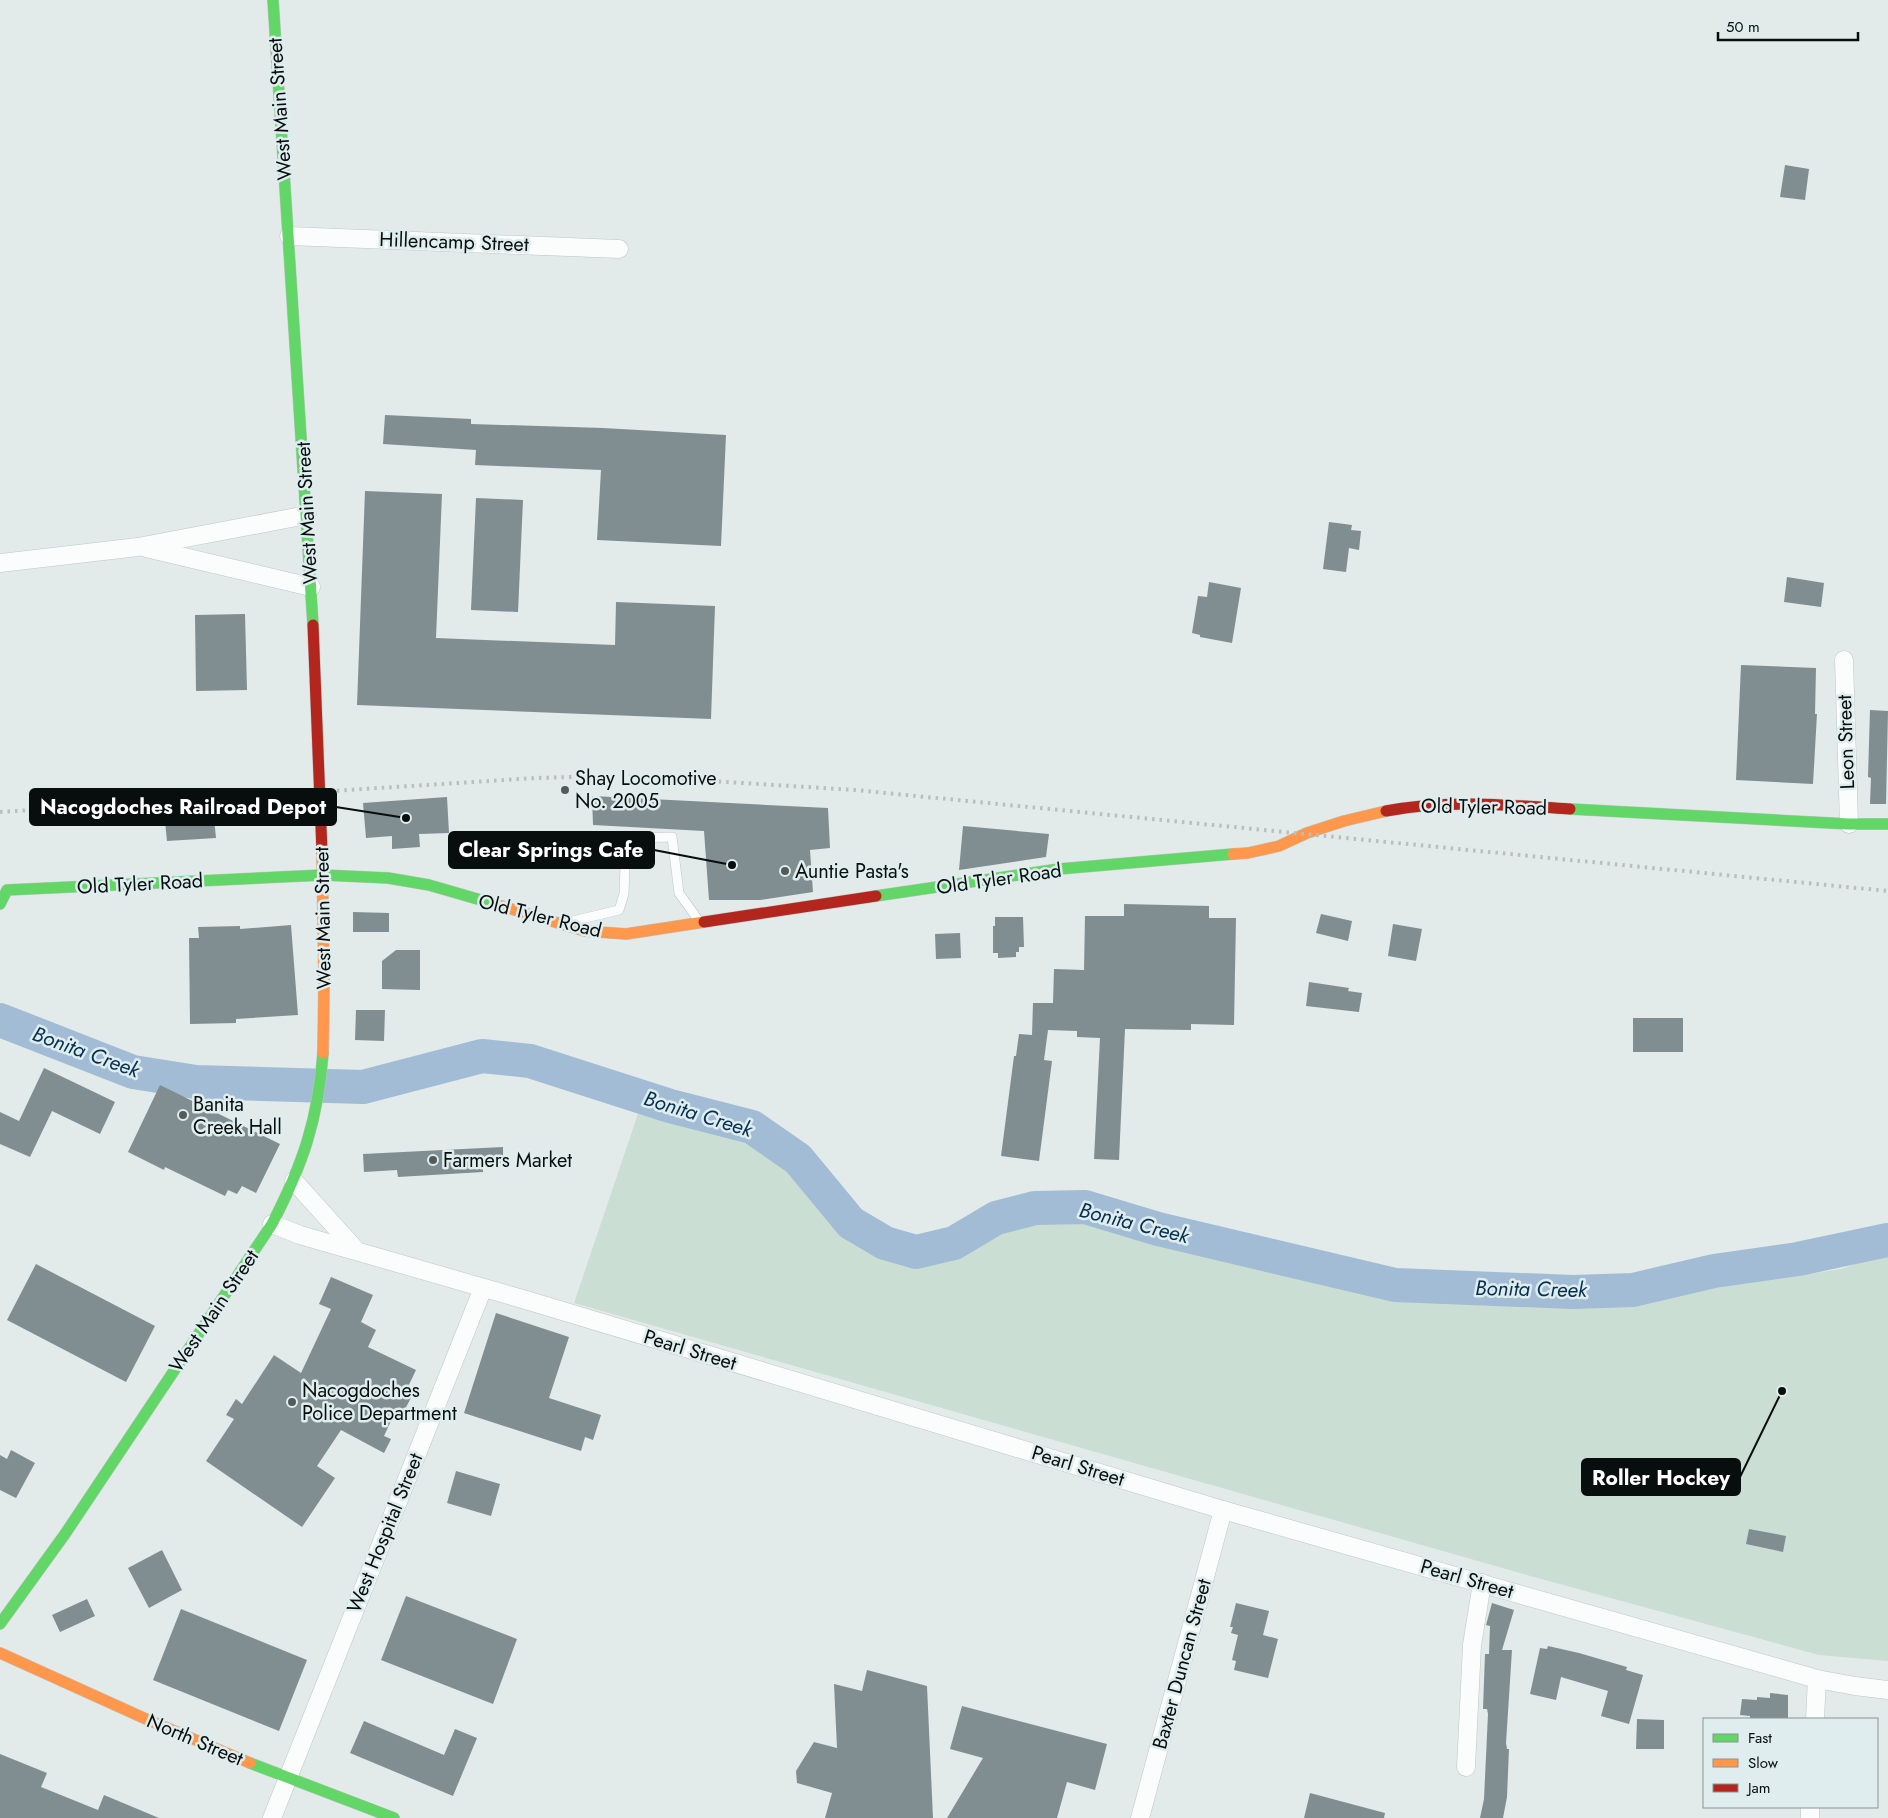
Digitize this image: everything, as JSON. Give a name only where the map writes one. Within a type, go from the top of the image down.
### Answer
[{"type":"main road","name":"West Main Street","points":[[0,1624],[65,1534],[272,1224],[294,1181],[309,1139],[318,1097],[323,1052],[321,790],[308,515],[273,0]]},
{"type":"main road","name":"Old Tyler Road","points":[[0,904],[4,890],[323,875],[388,878],[428,884],[585,931],[626,934],[1059,869],[1256,852],[1279,846],[1306,834],[1344,821],[1415,805],[1434,803],[1470,803],[1849,824],[1888,824]]},
{"type":"main road","name":"North Street","points":[[0,1653],[135,1714],[287,1778],[394,1818]]},
{"type":"street","name":"Hillencamp Street","points":[[289,236],[619,249]]},
{"type":"street","points":[[0,564],[138,546],[308,515]]},
{"type":"street","points":[[138,546],[311,587]]},
{"type":"street","name":"Leon Street","points":[[1844,660],[1849,824]]},
{"type":"street","points":[[294,1181],[357,1251]]},
{"type":"street","name":"Pearl Street","points":[[272,1224],[300,1235],[1223,1510],[1817,1679],[1888,1690]]},
{"type":"street","name":"West Hospital Street","points":[[272,1818],[483,1288]]},
{"type":"street","name":"Baxter Duncan Street","points":[[1140,1818],[1223,1510]]},
{"type":"street","points":[[1466,1767],[1472,1645],[1482,1583]]},
{"type":"street","points":[[1815,1718],[1817,1679]]},
{"type":"lane","points":[[558,924],[619,910],[624,894],[626,838],[672,837],[678,893],[700,924]]},
{"type":"green space","points":[[641,1105],[753,1130],[796,1162],[847,1225],[883,1247],[916,1257],[956,1249],[1002,1224],[1035,1215],[1083,1215],[1393,1294],[1542,1297],[1639,1295],[1713,1279],[1781,1278],[1841,1269],[1888,1253],[1888,1661],[1819,1655],[1534,1577],[574,1303]]},
{"type":"building","points":[[1785,165],[1809,169],[1805,200],[1780,197]]},
{"type":"building","points":[[385,415],[471,419],[471,424],[603,428],[726,435],[721,546],[597,540],[601,470],[475,465],[476,450],[383,444]]},
{"type":"building","points":[[365,491],[442,494],[436,638],[615,645],[616,602],[715,606],[711,719],[357,705]]},
{"type":"building","points":[[476,498],[523,500],[518,612],[471,610]]},
{"type":"building","points":[[1329,522],[1352,525],[1351,530],[1361,531],[1359,550],[1349,548],[1346,572],[1323,569]]},
{"type":"building","points":[[1787,577],[1824,583],[1821,607],[1784,602]]},
{"type":"building","points":[[1209,582],[1241,588],[1232,643],[1200,637],[1200,635],[1192,633],[1198,596],[1207,597]]},
{"type":"building","points":[[245,614],[247,690],[196,691],[195,615]]},
{"type":"building","points":[[1741,665],[1816,668],[1815,714],[1817,714],[1813,784],[1736,780]]},
{"type":"building","points":[[1870,710],[1888,711],[1886,804],[1870,804],[1871,778],[1868,777]]},
{"type":"building","points":[[592,796],[828,808],[830,848],[810,850],[813,892],[760,900],[709,900],[704,831],[593,825]]},
{"type":"building","points":[[447,797],[449,833],[419,834],[420,847],[392,849],[392,836],[366,838],[363,803]]},
{"type":"building","points":[[214,818],[216,838],[167,841],[165,821]]},
{"type":"building","points":[[963,826],[1049,834],[1046,857],[959,870]]},
{"type":"building","points":[[1124,904],[1209,906],[1209,918],[1236,918],[1234,1025],[1191,1024],[1191,1030],[1125,1029],[1119,1160],[1094,1159],[1100,1038],[1077,1037],[1077,1031],[1048,1030],[1044,1060],[1052,1061],[1039,1161],[1001,1156],[1014,1056],[1016,1056],[1019,1034],[1032,1035],[1033,1003],[1053,1003],[1054,969],[1084,970],[1085,916],[1124,916]]},
{"type":"building","points":[[353,912],[389,913],[389,932],[353,932]]},
{"type":"building","points":[[1321,914],[1352,921],[1348,941],[1316,933]]},
{"type":"building","points":[[995,917],[1023,917],[1024,947],[1019,947],[1016,957],[998,958],[998,953],[993,953]]},
{"type":"building","points":[[1393,924],[1422,929],[1416,961],[1388,956]]},
{"type":"building","points":[[291,925],[298,1015],[236,1019],[236,1023],[190,1024],[189,938],[199,938],[198,927],[240,926],[240,929]]},
{"type":"building","points":[[960,933],[961,958],[936,959],[935,934]]},
{"type":"building","points":[[396,950],[420,950],[420,990],[382,989],[382,961]]},
{"type":"building","points":[[1309,982],[1349,988],[1348,991],[1362,993],[1359,1012],[1306,1006]]},
{"type":"building","points":[[356,1010],[385,1010],[384,1041],[355,1040]]},
{"type":"building","points":[[1633,1018],[1683,1018],[1683,1052],[1633,1052]]},
{"type":"building","points":[[44,1068],[115,1102],[100,1134],[52,1111],[30,1157],[0,1144],[0,1112],[19,1121]]},
{"type":"building","name":"Banita Creek Hall","points":[[160,1085],[280,1144],[256,1193],[242,1186],[237,1194],[228,1190],[225,1196],[165,1167],[164,1170],[128,1152]]},
{"type":"building","name":"Farmers Market","points":[[503,1147],[503,1166],[483,1167],[483,1172],[398,1177],[397,1170],[364,1172],[363,1154]]},
{"type":"building","points":[[36,1264],[155,1326],[126,1382],[7,1320]]},
{"type":"building","name":"Nacogdoches Police Department","points":[[331,1277],[373,1295],[361,1322],[376,1330],[368,1347],[416,1370],[406,1391],[413,1394],[404,1411],[397,1408],[384,1436],[391,1439],[384,1453],[341,1430],[317,1466],[335,1478],[302,1527],[206,1461],[234,1419],[226,1415],[236,1399],[242,1404],[274,1355],[301,1373],[331,1309],[319,1304]]},
{"type":"building","points":[[496,1313],[569,1337],[549,1398],[601,1415],[593,1440],[585,1437],[581,1451],[464,1413]]},
{"type":"building","points":[[11,1450],[35,1463],[16,1498],[0,1490],[0,1455],[7,1459]]},
{"type":"building","points":[[456,1471],[500,1484],[491,1516],[447,1503]]},
{"type":"building","points":[[1749,1529],[1786,1536],[1783,1552],[1746,1544]]},
{"type":"building","points":[[162,1550],[182,1590],[149,1608],[128,1568]]},
{"type":"building","points":[[406,1596],[517,1639],[493,1704],[381,1660]]},
{"type":"building","points":[[87,1599],[95,1616],[60,1632],[52,1615]]},
{"type":"building","points":[[1236,1603],[1269,1611],[1263,1635],[1278,1639],[1268,1678],[1234,1670],[1236,1661],[1232,1660],[1238,1635],[1231,1633],[1233,1627],[1230,1627]]},
{"type":"building","points":[[1492,1603],[1514,1610],[1502,1650],[1512,1650],[1506,1743],[1507,1749],[1509,1749],[1507,1797],[1503,1818],[1480,1818],[1484,1799],[1488,1714],[1487,1709],[1483,1709],[1485,1654],[1489,1654],[1490,1626],[1486,1625]]},
{"type":"building","points":[[181,1609],[307,1660],[279,1731],[153,1680]]},
{"type":"building","points":[[1548,1646],[1627,1667],[1626,1670],[1643,1675],[1629,1724],[1601,1716],[1608,1691],[1561,1677],[1556,1700],[1530,1694],[1540,1648],[1547,1649]]},
{"type":"building","points":[[867,1670],[927,1686],[933,1818],[825,1818],[832,1793],[797,1783],[796,1771],[814,1742],[837,1748],[834,1684],[862,1691]]},
{"type":"building","points":[[1770,1693],[1788,1695],[1788,1718],[1750,1718],[1750,1716],[1740,1715],[1742,1699],[1757,1700],[1757,1697],[1770,1698]]},
{"type":"building","points":[[962,1706],[1107,1744],[1095,1790],[1067,1782],[1057,1818],[947,1818],[983,1758],[950,1749]]},
{"type":"building","points":[[1637,1719],[1664,1720],[1664,1749],[1636,1749]]},
{"type":"building","points":[[364,1721],[444,1755],[455,1729],[477,1738],[453,1796],[350,1753]]},
{"type":"building","points":[[0,1754],[47,1773],[41,1787],[98,1810],[104,1795],[159,1818],[0,1818]]},
{"type":"building","points":[[1310,1793],[1385,1813],[1384,1818],[1304,1818]]},
{"type":"waterway","name":"Bonita Creek","points":[[0,1020],[133,1072],[196,1082],[363,1087],[482,1056],[530,1061],[670,1106],[752,1127],[798,1159],[851,1223],[885,1243],[916,1252],[954,1243],[996,1218],[1035,1208],[1085,1207],[1158,1229],[1395,1285],[1573,1292],[1633,1290],[1714,1271],[1798,1259],[1888,1240]]},
{"type":"railway","points":[[0,812],[536,778],[647,777],[855,790],[1888,891]]},
{"type":"traffic: fast","points":[[273,0],[313,625]]},
{"type":"traffic: fast","points":[[1570,809],[1849,824],[1888,824]]},
{"type":"traffic: fast","points":[[876,896],[1059,869],[1233,854]]},
{"type":"traffic: fast","points":[[0,904],[7,890],[323,875],[388,878],[429,885],[498,905]]},
{"type":"traffic: fast","points":[[0,1624],[65,1534],[272,1224],[300,1161],[313,1121],[321,1077],[323,1053]]},
{"type":"traffic: fast","points":[[250,1763],[394,1818]]},
{"type":"traffic: slow","points":[[1233,854],[1248,853],[1279,846],[1307,833],[1344,821],[1386,811]]},
{"type":"traffic: slow","points":[[322,852],[323,1053]]},
{"type":"traffic: slow","points":[[498,905],[585,931],[626,934],[704,922]]},
{"type":"traffic: slow","points":[[0,1653],[146,1719],[250,1763]]},
{"type":"traffic: jam","points":[[313,625],[322,852]]},
{"type":"traffic: jam","points":[[1386,811],[1409,807],[1455,804],[1570,809]]},
{"type":"traffic: jam","points":[[704,922],[876,896]]},
{"type":"place","name":"Shay Locomotive No. 2005","points":[[565,790]]},
{"type":"place","name":"Nacogdoches Railroad Depot","points":[[406,818]]},
{"type":"place","name":"Clear Springs Cafe","points":[[732,865]]},
{"type":"place","name":"Auntie Pasta's","points":[[785,871]]},
{"type":"place","name":"Banita Creek Hall","points":[[183,1115]]},
{"type":"place","name":"Farmers Market","points":[[433,1160]]},
{"type":"place","name":"Roller Hockey","points":[[1782,1391]]},
{"type":"place","name":"Nacogdoches Police Department","points":[[292,1402]]}]
